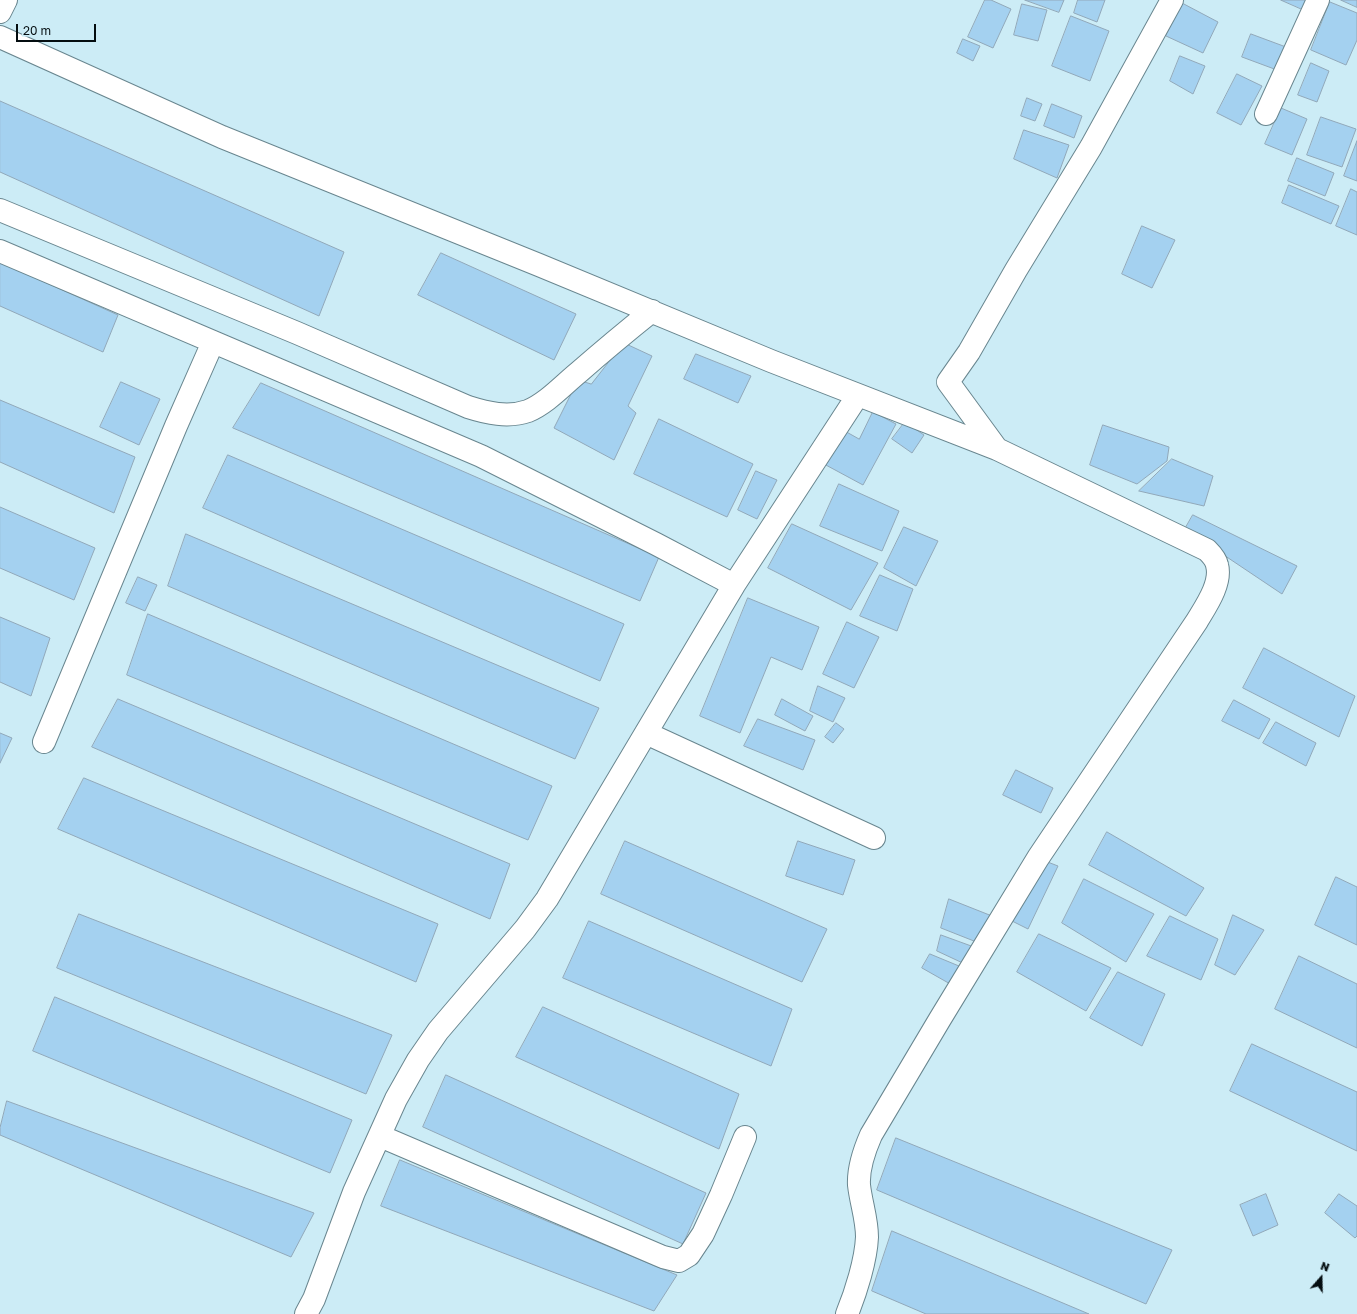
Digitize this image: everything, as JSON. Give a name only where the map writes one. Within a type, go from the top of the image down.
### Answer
[{"type":"street","points":[[0,12],[6,0]]},
{"type":"street","points":[[997,449],[948,382],[969,352],[1016,270],[1091,147],[1172,0]]},
{"type":"street","points":[[1266,114],[1318,0]]},
{"type":"street","points":[[0,37],[222,137],[652,311],[771,361],[997,449],[1207,550],[1213,557],[1217,566],[1218,578],[1212,595],[1197,621],[1038,858],[871,1135],[860,1166],[859,1185],[866,1223],[866,1244],[860,1275],[847,1314]]},
{"type":"street","points":[[0,210],[483,412],[510,415],[528,411],[548,399],[604,350],[652,311]]},
{"type":"street","points":[[0,251],[481,456],[734,585]]},
{"type":"street","points":[[44,742],[173,433],[213,342]]},
{"type":"street","points":[[306,1314],[314,1299],[354,1192],[396,1099],[418,1060],[438,1031],[525,929],[547,899],[734,585],[858,395]]},
{"type":"street","points":[[646,733],[874,838]]},
{"type":"street","points":[[380,1136],[663,1257],[679,1261],[689,1255],[703,1234],[745,1137]]},
{"type":"building","points":[[985,0],[991,0],[1011,9],[993,48],[968,37]]},
{"type":"building","points":[[1025,0],[1064,0],[1059,12]]},
{"type":"building","points":[[1078,0],[1105,0],[1097,22],[1074,13]]},
{"type":"building","points":[[1281,0],[1307,0],[1302,9]]},
{"type":"building","points":[[1341,0],[1357,0],[1357,7]]},
{"type":"building","points":[[1330,2],[1357,13],[1357,40],[1346,65],[1311,50]]},
{"type":"building","points":[[1182,3],[1218,22],[1203,53],[1166,36]]},
{"type":"building","points":[[1022,4],[1047,10],[1038,41],[1014,35]]},
{"type":"building","points":[[1071,16],[1109,31],[1090,81],[1052,66]]},
{"type":"building","points":[[1251,34],[1286,47],[1277,70],[1242,57]]},
{"type":"building","points":[[963,39],[980,46],[973,61],[957,53]]},
{"type":"building","points":[[1180,56],[1205,66],[1193,94],[1170,81]]},
{"type":"building","points":[[1311,63],[1329,71],[1317,102],[1298,95]]},
{"type":"building","points":[[1237,74],[1262,86],[1241,125],[1217,113]]},
{"type":"building","points":[[1027,98],[1042,104],[1035,121],[1021,116]]},
{"type":"building","points":[[0,101],[344,252],[319,316],[0,172]]},
{"type":"building","points":[[1052,104],[1082,116],[1074,138],[1044,126]]},
{"type":"building","points":[[1281,108],[1307,119],[1292,155],[1265,144]]},
{"type":"building","points":[[1321,117],[1356,129],[1342,167],[1307,155]]},
{"type":"building","points":[[1024,130],[1069,145],[1057,178],[1014,159]]},
{"type":"building","points":[[1357,141],[1357,181],[1344,176]]},
{"type":"building","points":[[1297,158],[1334,173],[1325,196],[1288,181]]},
{"type":"building","points":[[1289,185],[1339,206],[1331,224],[1282,203]]},
{"type":"building","points":[[1351,189],[1357,192],[1357,235],[1336,226]]},
{"type":"building","points":[[1142,226],[1175,240],[1152,288],[1122,274]]},
{"type":"building","points":[[441,253],[576,314],[554,360],[418,295]]},
{"type":"building","points":[[0,262],[118,315],[103,352],[0,306]]},
{"type":"building","points":[[624,343],[652,356],[628,406],[636,413],[614,460],[554,428],[578,380],[591,384]]},
{"type":"building","points":[[696,354],[751,376],[738,403],[684,379]]},
{"type":"building","points":[[121,382],[160,399],[139,445],[100,427]]},
{"type":"building","points":[[261,383],[659,557],[640,601],[233,428]]},
{"type":"building","points":[[0,400],[135,457],[114,513],[0,462]]},
{"type":"building","points":[[873,412],[896,424],[863,485],[824,464],[843,430],[859,439]]},
{"type":"building","points":[[659,419],[753,464],[727,517],[634,474]]},
{"type":"building","points":[[905,422],[924,435],[912,453],[892,439]]},
{"type":"building","points":[[1103,425],[1169,447],[1167,461],[1137,484],[1090,465]]},
{"type":"building","points":[[228,455],[624,624],[600,681],[203,508]]},
{"type":"building","points":[[1172,459],[1213,476],[1204,506],[1139,491]]},
{"type":"building","points":[[756,471],[777,480],[757,519],[738,510]]},
{"type":"building","points":[[839,484],[899,511],[882,551],[820,526]]},
{"type":"building","points":[[0,507],[95,548],[74,600],[0,568]]},
{"type":"building","points":[[1193,515],[1297,566],[1282,594],[1185,529]]},
{"type":"building","points":[[792,524],[878,563],[851,610],[768,568]]},
{"type":"building","points":[[904,527],[938,541],[916,586],[884,568]]},
{"type":"building","points":[[186,534],[599,708],[575,759],[168,586]]},
{"type":"building","points":[[880,575],[913,589],[897,631],[860,616]]},
{"type":"building","points":[[138,577],[157,585],[145,611],[126,603]]},
{"type":"building","points":[[748,598],[819,627],[802,670],[771,657],[740,733],[700,716]]},
{"type":"building","points":[[148,614],[552,786],[528,840],[127,675]]},
{"type":"building","points":[[0,617],[50,638],[31,696],[0,682]]},
{"type":"building","points":[[847,622],[879,637],[854,688],[823,674]]},
{"type":"building","points":[[1264,648],[1355,696],[1339,737],[1243,688]]},
{"type":"building","points":[[818,686],[845,698],[833,722],[810,711]]},
{"type":"building","points":[[118,699],[510,864],[490,919],[92,747]]},
{"type":"building","points":[[782,699],[813,716],[805,731],[775,715]]},
{"type":"building","points":[[1234,700],[1270,719],[1259,739],[1222,721]]},
{"type":"building","points":[[758,719],[815,740],[803,770],[744,746]]},
{"type":"building","points":[[1276,722],[1316,743],[1306,766],[1263,743]]},
{"type":"building","points":[[836,723],[844,729],[833,743],[825,737]]},
{"type":"building","points":[[0,733],[12,738],[0,763]]},
{"type":"building","points":[[1016,770],[1053,788],[1041,813],[1003,795]]},
{"type":"building","points":[[84,778],[438,924],[416,982],[58,829]]},
{"type":"building","points":[[1107,832],[1204,888],[1186,916],[1089,865]]},
{"type":"building","points":[[625,841],[827,929],[802,982],[601,894]]},
{"type":"building","points":[[798,841],[855,860],[843,895],[786,876]]},
{"type":"building","points":[[1045,861],[1058,866],[1028,929],[1010,920]]},
{"type":"building","points":[[1336,877],[1357,887],[1357,945],[1315,925]]},
{"type":"building","points":[[1084,879],[1154,914],[1126,962],[1062,923]]},
{"type":"building","points":[[949,899],[992,916],[979,943],[941,928]]},
{"type":"building","points":[[79,914],[392,1035],[366,1094],[57,968]]},
{"type":"building","points":[[1233,915],[1264,930],[1235,975],[1215,965]]},
{"type":"building","points":[[1170,916],[1218,939],[1201,980],[1147,956]]},
{"type":"building","points":[[589,921],[792,1009],[771,1066],[563,978]]},
{"type":"building","points":[[1039,934],[1111,968],[1086,1011],[1017,972]]},
{"type":"building","points":[[941,935],[974,947],[967,965],[937,951]]},
{"type":"building","points":[[930,954],[959,966],[952,985],[922,968]]},
{"type":"building","points":[[1299,956],[1357,984],[1357,1048],[1275,1009]]},
{"type":"building","points":[[1118,972],[1165,994],[1142,1046],[1090,1018]]},
{"type":"building","points":[[55,997],[352,1120],[330,1173],[33,1051]]},
{"type":"building","points":[[543,1007],[739,1094],[719,1149],[516,1057]]},
{"type":"building","points":[[1252,1044],[1357,1092],[1357,1151],[1230,1091]]},
{"type":"building","points":[[446,1075],[706,1193],[683,1244],[423,1127]]},
{"type":"building","points":[[7,1101],[314,1213],[291,1257],[0,1135],[0,1128]]},
{"type":"building","points":[[896,1138],[1172,1250],[1146,1304],[877,1190]]},
{"type":"building","points":[[400,1160],[677,1275],[654,1311],[381,1206]]},
{"type":"building","points":[[1266,1194],[1278,1225],[1253,1236],[1240,1205]]},
{"type":"building","points":[[1339,1194],[1357,1206],[1357,1236],[1355,1238],[1325,1213]]},
{"type":"building","points":[[892,1231],[1089,1314],[926,1314],[872,1291]]}]
